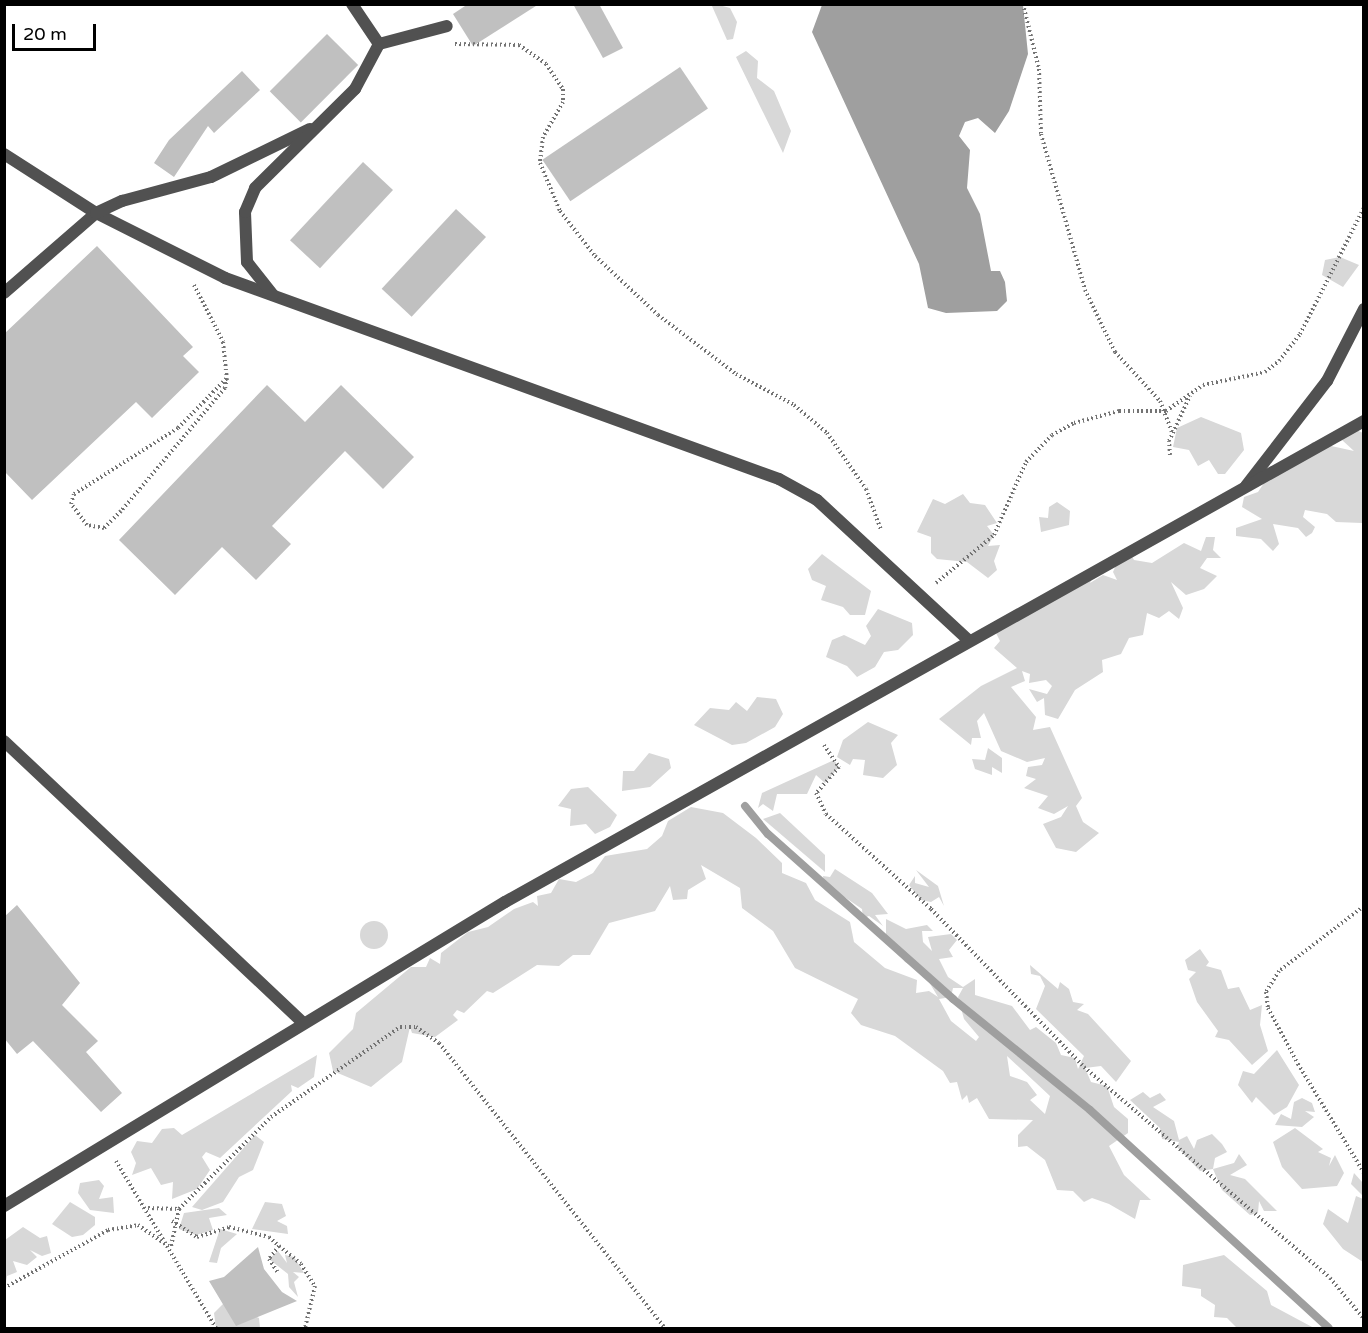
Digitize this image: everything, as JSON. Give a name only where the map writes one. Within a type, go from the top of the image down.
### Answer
[{"type":"street","points":[[352,4],[380,44]]},
{"type":"street","points":[[273,296],[247,262],[245,212],[255,188],[328,119],[355,89],[380,44],[447,26]]},
{"type":"street","points":[[4,293],[96,213],[122,201],[211,177],[328,119]]},
{"type":"street","points":[[4,154],[96,213],[196,264],[273,296],[770,474],[817,500],[968,640]]},
{"type":"street","points":[[1239,494],[1327,381],[1364,309]]},
{"type":"street","points":[[4,1206],[303,1023],[813,728],[968,640],[1239,494],[1364,422]]},
{"type":"street","points":[[4,741],[303,1023]]},
{"type":"path","points":[[1023,4],[1039,69],[1041,134],[1088,300],[1115,352],[1166,411],[1172,432],[1170,455]]},
{"type":"path","points":[[426,33],[465,48],[519,45],[558,78],[563,102],[539,156],[560,211],[596,256],[658,315],[736,374],[794,405],[826,433],[866,489],[890,568]]},
{"type":"path","points":[[920,597],[994,535],[1026,462],[1052,435],[1074,423],[1119,411],[1166,411],[1192,392],[1216,381],[1265,372],[1289,350],[1310,315],[1364,208]]},
{"type":"path","points":[[196,264],[196,297],[223,342],[227,378],[214,406],[144,489],[104,528],[87,525],[71,504],[74,494],[177,428],[227,378]]},
{"type":"path","points":[[1172,432],[1192,392]]},
{"type":"path","points":[[813,728],[839,767],[816,793],[826,814],[931,909],[1084,1067],[1330,1278],[1364,1319]]},
{"type":"path","points":[[1364,906],[1279,971],[1266,992],[1268,1008],[1298,1064],[1364,1173]]},
{"type":"path","points":[[171,1248],[172,1221],[179,1209],[271,1117],[347,1061],[400,1027],[416,1027],[438,1043],[665,1329]]},
{"type":"path","points":[[105,1146],[148,1208],[216,1329]]},
{"type":"path","points":[[148,1208],[179,1209]]},
{"type":"path","points":[[172,1221],[187,1235],[229,1227],[269,1237],[301,1264],[315,1286],[305,1329]]},
{"type":"path","points":[[4,1288],[108,1230],[138,1225],[171,1248]]},
{"type":"path","points":[[278,1273],[269,1259],[279,1246]]},
{"type":"path","points":[[1351,1304],[1364,1313]]},
{"type":"shaded area","points":[[822,5],[1023,5],[1028,54],[1009,111],[995,133],[978,118],[965,122],[959,136],[970,150],[967,188],[980,214],[991,271],[1000,271],[1005,282],[1007,301],[997,311],[946,313],[928,308],[919,264],[812,32]]},
{"type":"shaded area","points":[[712,6],[730,8],[737,22],[733,39],[727,40]]},
{"type":"shaded area","points":[[746,51],[758,61],[757,78],[774,91],[791,131],[783,153],[736,57]]},
{"type":"shaded area","points":[[1340,257],[1359,265],[1343,287],[1322,275],[1325,260]]},
{"type":"shaded area","points":[[1201,417],[1241,433],[1244,450],[1225,474],[1218,474],[1209,460],[1198,466],[1189,450],[1173,447],[1177,428]]},
{"type":"shaded area","points":[[1352,428],[1363,433],[1362,523],[1336,522],[1327,514],[1305,510],[1303,517],[1315,527],[1312,533],[1306,537],[1298,528],[1273,524],[1279,544],[1273,551],[1261,539],[1236,536],[1236,528],[1262,519],[1242,507],[1244,497],[1258,492],[1268,477],[1313,442],[1354,451],[1342,440]]},
{"type":"shaded area","points":[[963,494],[970,503],[985,505],[997,523],[987,526],[994,535],[988,546],[1000,545],[994,561],[997,570],[988,578],[967,562],[937,559],[931,553],[931,537],[917,532],[933,499],[945,504]]},
{"type":"shaded area","points":[[1057,502],[1070,511],[1069,525],[1041,532],[1039,517],[1048,518],[1049,507]]},
{"type":"shaded area","points":[[1206,537],[1215,537],[1213,550],[1221,558],[1207,558],[1200,568],[1217,576],[1204,589],[1186,595],[1171,582],[1183,608],[1179,619],[1169,611],[1159,618],[1147,613],[1143,635],[1129,638],[1121,654],[1102,660],[1103,672],[1075,690],[1058,719],[1045,715],[1044,698],[1037,702],[1029,689],[1047,694],[1052,686],[1046,680],[1029,683],[1030,674],[1022,671],[1025,681],[1011,687],[1036,717],[1033,730],[1050,727],[1082,798],[1076,806],[1083,822],[1099,833],[1076,852],[1056,848],[1043,824],[1061,817],[1068,806],[1054,814],[1038,808],[1048,796],[1024,788],[1036,779],[1026,776],[1028,767],[1042,765],[1045,758],[1027,762],[1001,751],[984,713],[977,721],[981,738],[972,738],[971,745],[939,719],[981,686],[1017,668],[994,648],[1000,641],[996,633],[1005,626],[1092,579],[1090,583],[1103,575],[1117,580],[1113,572],[1119,558],[1130,553],[1134,560],[1152,563],[1184,543],[1201,551]]},
{"type":"shaded area","points":[[822,554],[871,591],[865,615],[850,615],[843,607],[821,600],[826,586],[812,580],[808,569]]},
{"type":"shaded area","points":[[878,609],[912,623],[913,635],[898,650],[884,652],[875,667],[857,677],[847,666],[826,657],[832,640],[844,635],[865,645],[871,636],[866,626]]},
{"type":"shaded area","points":[[757,697],[776,699],[783,714],[775,727],[746,743],[732,745],[694,725],[710,708],[729,710],[736,702],[747,711]]},
{"type":"shaded area","points":[[868,722],[898,735],[891,743],[897,765],[883,778],[863,775],[865,760],[853,759],[850,765],[837,757],[843,740]]},
{"type":"shaded area","points":[[988,748],[1002,758],[1002,773],[992,767],[992,775],[975,769],[972,759],[985,760]]},
{"type":"shaded area","points":[[649,753],[669,759],[671,768],[650,787],[622,791],[623,771],[634,771]]},
{"type":"shaded area","points":[[834,760],[839,767],[825,783],[816,775],[807,794],[777,794],[773,811],[763,804],[758,808],[762,793]]},
{"type":"shaded area","points":[[588,787],[617,815],[610,827],[595,834],[586,824],[570,826],[571,809],[558,806],[571,789]]},
{"type":"shaded area","points":[[691,807],[723,813],[756,838],[782,863],[782,873],[806,883],[815,900],[850,922],[854,942],[885,968],[917,980],[916,993],[929,991],[938,997],[923,972],[905,962],[886,938],[886,919],[906,929],[927,925],[933,931],[922,931],[923,942],[932,951],[928,937],[951,934],[957,940],[949,950],[953,957],[939,959],[948,977],[963,987],[975,979],[975,995],[1012,1006],[1030,1030],[1036,1027],[1056,1043],[1061,1055],[1075,1058],[1078,1069],[1084,1056],[1036,1009],[1045,986],[1040,976],[1031,974],[1030,965],[1058,989],[1060,982],[1069,989],[1073,1002],[1084,1004],[1077,1010],[1088,1014],[1131,1061],[1116,1082],[1101,1066],[1085,1068],[1091,1082],[1107,1086],[1114,1107],[1128,1119],[1128,1133],[1109,1146],[1124,1175],[1151,1200],[1140,1200],[1135,1219],[1109,1204],[1092,1198],[1084,1202],[1073,1191],[1057,1190],[1045,1160],[1027,1146],[1018,1147],[1018,1135],[1033,1120],[989,1119],[977,1098],[969,1103],[967,1095],[962,1100],[957,1082],[950,1083],[943,1071],[895,1036],[861,1025],[851,1013],[858,999],[795,968],[773,931],[742,908],[740,888],[701,865],[706,879],[688,890],[687,899],[673,900],[670,886],[655,911],[609,923],[590,955],[573,955],[559,966],[537,965],[493,993],[487,991],[464,1013],[457,1010],[453,1015],[458,1020],[435,1037],[412,1033],[410,1027],[402,1062],[371,1087],[333,1071],[329,1053],[353,1029],[356,1013],[411,967],[426,967],[430,958],[440,964],[441,953],[468,932],[488,927],[514,909],[533,902],[538,906],[537,896],[551,893],[559,879],[576,882],[593,873],[605,856],[647,849],[662,836],[668,821]],"holes":[[[953,988],[963,988],[958,997],[964,1019],[979,1037],[976,1041],[951,1021],[939,999],[951,997]],[[1007,1056],[1050,1096],[1045,1114],[1030,1100],[1037,1095],[1027,1082],[1010,1076]]]},
{"type":"shaded area","points":[[780,813],[825,855],[825,872],[763,819]]},
{"type":"shaded area","points":[[835,869],[872,893],[888,914],[875,915],[883,926],[869,916],[863,918],[862,909],[824,883],[823,876],[830,877]]},
{"type":"shaded area","points":[[916,870],[938,886],[944,906],[939,897],[931,902],[921,900],[909,885],[915,876],[915,883],[929,887]]},
{"type":"shaded area","points":[[374,921],[384,925],[388,935],[384,945],[374,949],[364,945],[360,935],[364,925]]},
{"type":"shaded area","points":[[1200,949],[1209,962],[1206,966],[1221,970],[1228,989],[1239,987],[1250,1010],[1262,1005],[1260,1025],[1268,1051],[1252,1065],[1229,1040],[1215,1037],[1218,1031],[1197,1002],[1189,979],[1196,972],[1188,970],[1185,960]]},
{"type":"shaded area","points":[[1277,1050],[1299,1085],[1287,1107],[1274,1115],[1256,1097],[1252,1103],[1238,1085],[1243,1071],[1254,1074]]},
{"type":"shaded area","points":[[317,1055],[314,1077],[298,1088],[291,1085],[292,1091],[220,1158],[206,1152],[202,1157],[210,1170],[197,1189],[172,1199],[173,1182],[161,1185],[151,1168],[132,1175],[136,1163],[131,1152],[137,1141],[152,1143],[162,1129],[174,1128],[182,1135]]},
{"type":"shaded area","points":[[1143,1092],[1150,1098],[1160,1093],[1166,1100],[1153,1107],[1174,1121],[1179,1140],[1187,1136],[1194,1149],[1197,1140],[1212,1134],[1222,1144],[1227,1152],[1215,1158],[1213,1169],[1200,1171],[1177,1147],[1179,1142],[1162,1139],[1160,1128],[1130,1100]]},
{"type":"shaded area","points":[[1302,1098],[1312,1103],[1315,1112],[1305,1111],[1314,1117],[1302,1127],[1275,1125],[1281,1114],[1291,1119],[1294,1102]]},
{"type":"shaded area","points":[[1295,1128],[1323,1149],[1318,1152],[1331,1158],[1329,1166],[1335,1155],[1344,1173],[1337,1186],[1302,1189],[1282,1167],[1273,1142]]},
{"type":"shaded area","points":[[255,1135],[264,1142],[253,1170],[239,1177],[223,1202],[202,1210],[192,1207]]},
{"type":"shaded area","points":[[1239,1154],[1247,1165],[1230,1175],[1245,1179],[1277,1211],[1264,1211],[1259,1201],[1258,1213],[1250,1215],[1222,1190],[1213,1169],[1234,1163]]},
{"type":"shaded area","points":[[1354,1173],[1363,1183],[1363,1196],[1351,1184]]},
{"type":"shaded area","points":[[99,1180],[104,1186],[99,1199],[113,1197],[114,1213],[90,1210],[78,1193],[80,1183]]},
{"type":"shaded area","points":[[1356,1196],[1363,1199],[1363,1262],[1343,1249],[1323,1224],[1328,1209],[1348,1223]]},
{"type":"shaded area","points":[[70,1202],[95,1217],[95,1225],[83,1235],[72,1237],[52,1224]]},
{"type":"shaded area","points":[[265,1202],[282,1204],[286,1216],[277,1221],[287,1226],[288,1234],[252,1229]]},
{"type":"shaded area","points":[[219,1208],[227,1215],[209,1218],[213,1230],[196,1235],[179,1229],[184,1213]]},
{"type":"shaded area","points":[[23,1227],[40,1238],[47,1236],[51,1253],[42,1256],[30,1250],[37,1257],[27,1265],[13,1261],[17,1272],[7,1276],[5,1288],[5,1240]]},
{"type":"shaded area","points":[[220,1229],[237,1234],[221,1248],[217,1263],[209,1262]]},
{"type":"shaded area","points":[[278,1251],[287,1263],[285,1255],[294,1257],[304,1273],[293,1272],[299,1277],[294,1282],[298,1297],[289,1287],[288,1274],[269,1259]]},
{"type":"shaded area","points":[[1224,1255],[1267,1291],[1271,1305],[1314,1328],[1237,1328],[1227,1318],[1214,1317],[1215,1305],[1201,1296],[1201,1289],[1182,1286],[1183,1265]]},
{"type":"shaded area","points":[[224,1303],[259,1318],[260,1328],[216,1328],[214,1313]]},
{"type":"building","points":[[468,4],[539,4],[473,46],[453,14]]},
{"type":"building","points":[[573,4],[599,4],[623,48],[603,58]]},
{"type":"building","points":[[327,34],[358,65],[301,122],[270,91]]},
{"type":"building","points":[[680,67],[708,108],[570,201],[542,160]]},
{"type":"building","points":[[242,71],[260,90],[214,133],[208,126],[174,177],[154,163],[169,140]]},
{"type":"building","points":[[363,162],[393,190],[320,268],[290,240]]},
{"type":"building","points":[[456,209],[486,237],[412,317],[382,289]]},
{"type":"building","points":[[97,246],[193,347],[183,356],[199,372],[152,418],[136,402],[32,500],[4,471],[4,334]]},
{"type":"building","points":[[267,385],[305,422],[341,385],[414,457],[383,489],[345,451],[272,526],[291,544],[256,580],[222,547],[175,595],[119,540]]},
{"type":"building","points":[[17,905],[80,983],[62,1005],[98,1041],[86,1052],[122,1093],[101,1112],[33,1041],[17,1054],[4,1038],[4,917]]},
{"type":"building","points":[[258,1247],[264,1269],[282,1292],[297,1301],[236,1326],[209,1281],[224,1277]]},
{"type":"waterway","points":[[745,806],[768,834],[953,999],[1090,1110],[1329,1328]]}]
